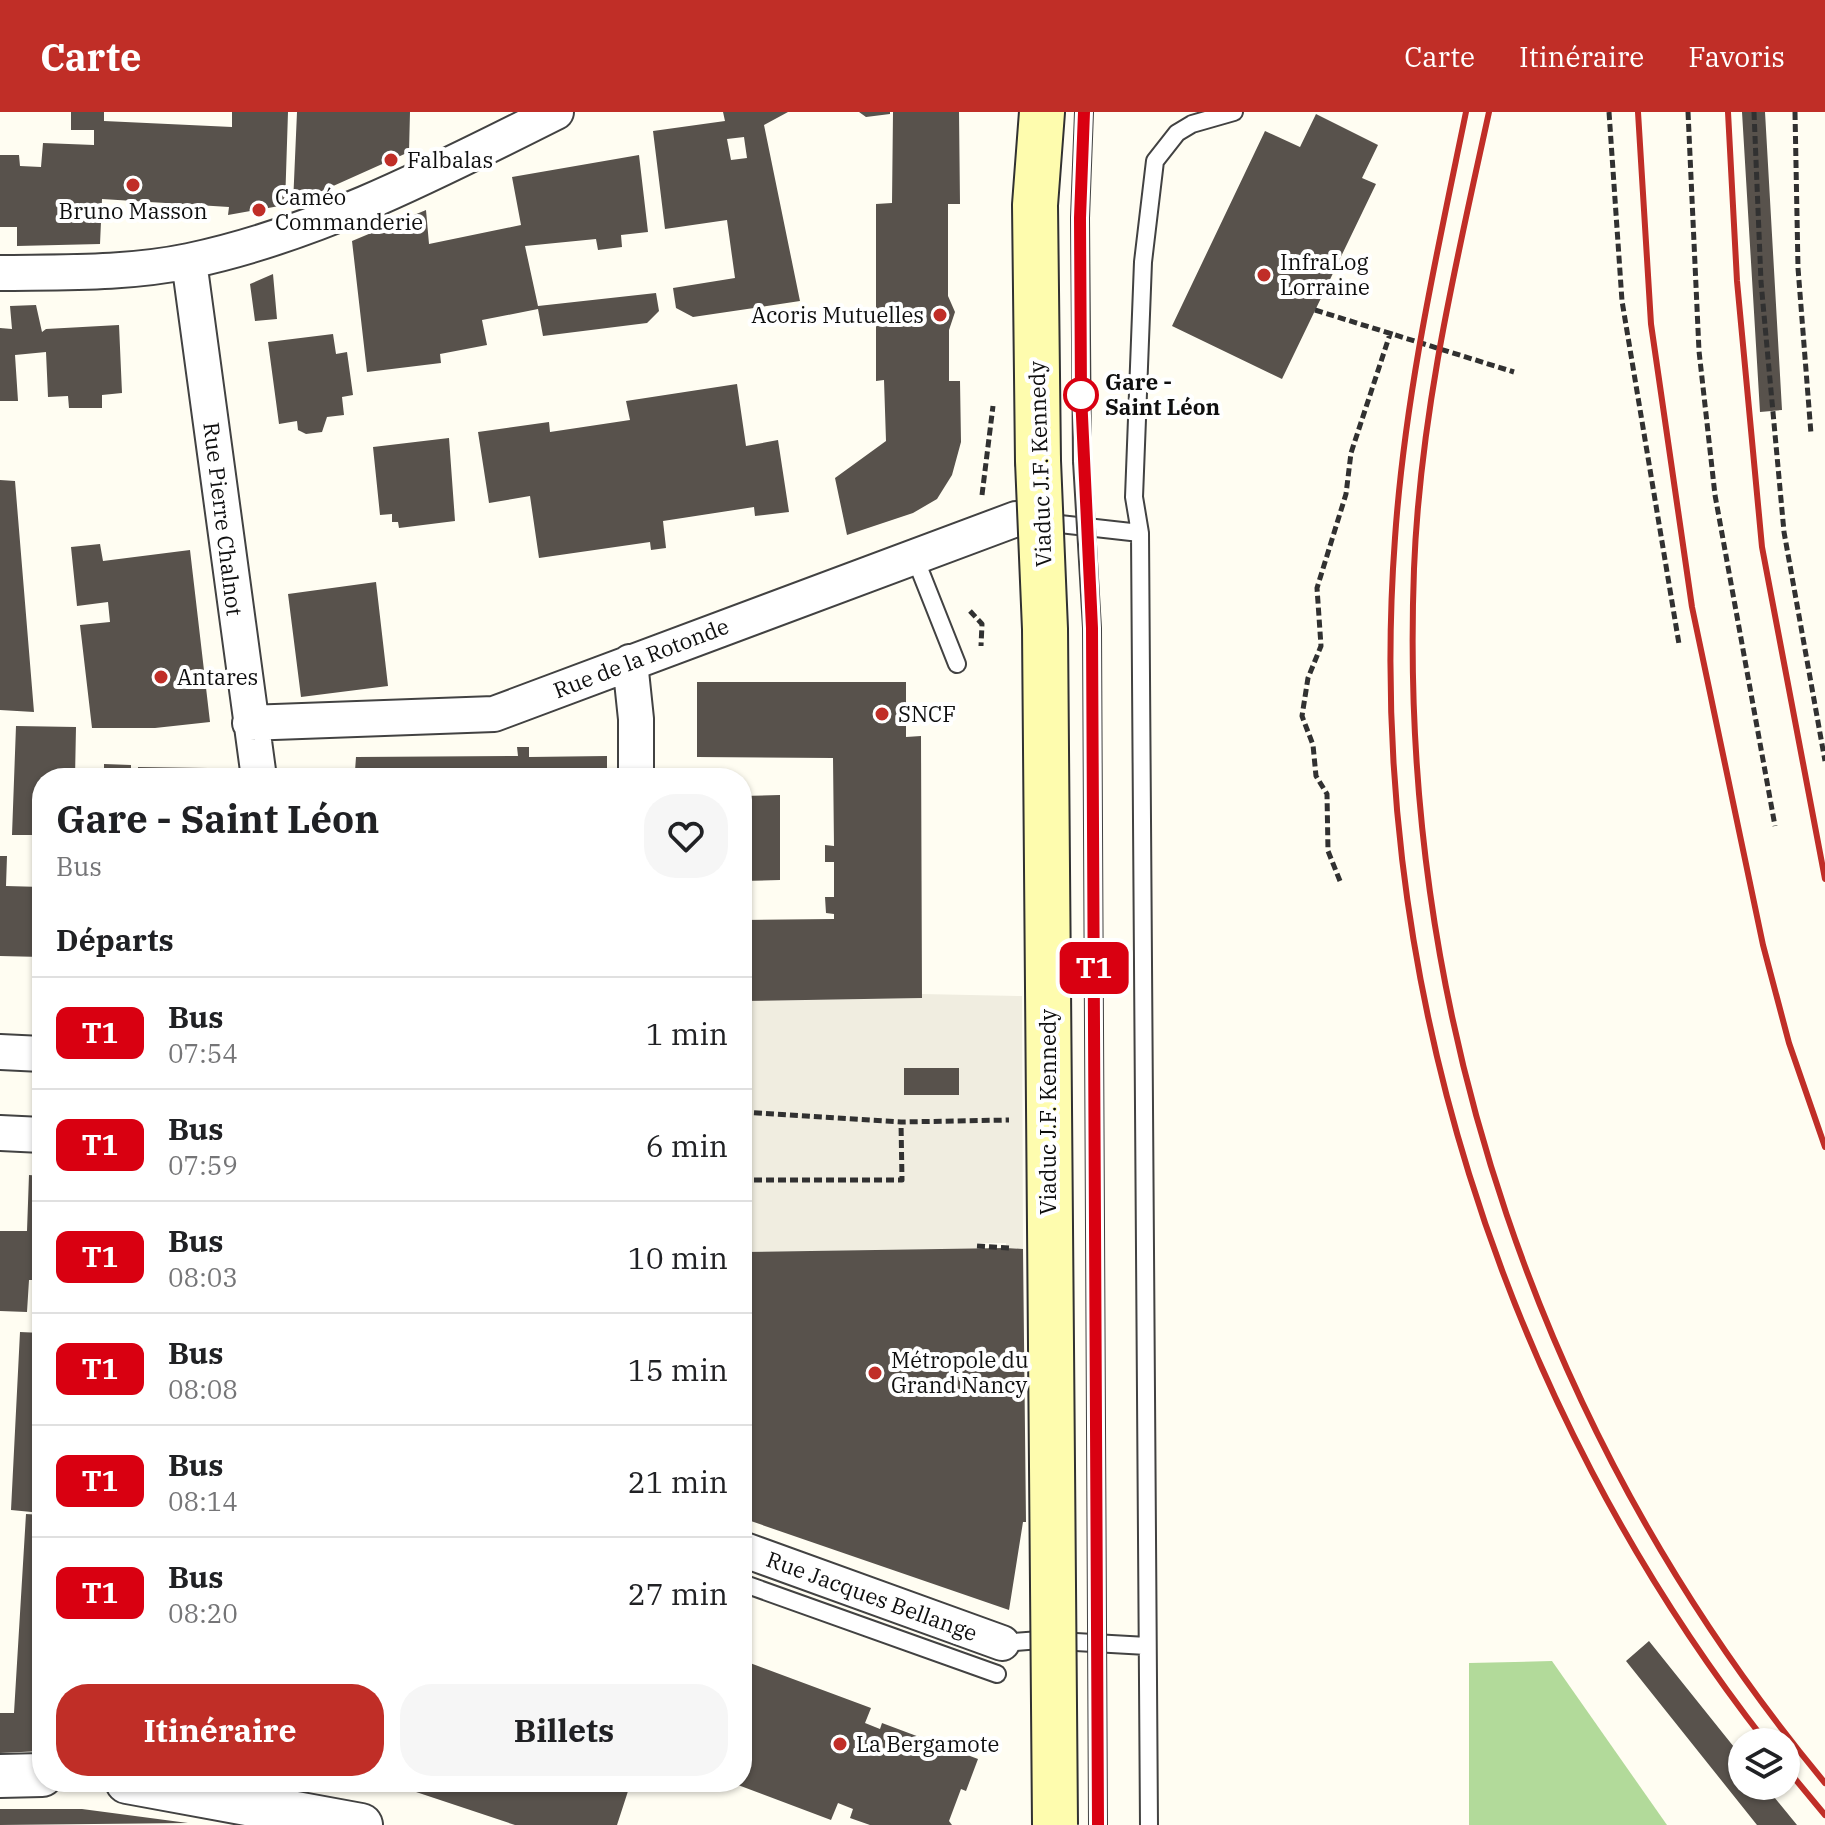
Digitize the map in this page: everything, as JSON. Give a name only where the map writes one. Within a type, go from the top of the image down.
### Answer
[{"type":"main road","name":"Viaduc J.F. Kennedy","points":[[1042,112],[1035,205],[1038,461],[1046,657],[1055,1825]]},
{"type":"street","points":[[0,273],[93,271],[189,261],[277,238],[449,166],[556,112]]},
{"type":"street","name":"Rue Pierre Chalnot","points":[[189,261],[257,768]]},
{"type":"street","name":"Rue de la Rotonde","points":[[250,723],[494,714],[1016,519]]},
{"type":"street","points":[[630,662],[636,719],[636,768]]},
{"type":"street","points":[[0,1052],[32,1054]]},
{"type":"street","points":[[0,1133],[32,1135]]},
{"type":"street","name":"Rue Jacques Bellange","points":[[752,1553],[1000,1658]]},
{"type":"street","points":[[0,1776],[32,1775]]},
{"type":"street","points":[[182,1792],[272,1816],[361,1825]]},
{"type":"lane","points":[[1084,112],[1080,218],[1081,395],[1092,628],[1098,1825]]},
{"type":"lane","points":[[1149,1825],[1140,533],[1134,497],[1143,262],[1155,161],[1177,133],[1192,124],[1234,112]]},
{"type":"lane","points":[[1016,519],[1140,533]]},
{"type":"lane","points":[[915,558],[957,664]]},
{"type":"lane","points":[[752,1586],[1000,1658],[1040,1640],[1147,1646]]},
{"type":"path","points":[[1609,112],[1622,301],[1679,644]]},
{"type":"path","points":[[1688,112],[1699,351],[1715,495],[1775,826]]},
{"type":"path","points":[[1754,112],[1761,282],[1784,532],[1825,761]]},
{"type":"path","points":[[1795,112],[1798,268],[1811,434]]},
{"type":"path","points":[[1315,310],[1391,331],[1514,372]]},
{"type":"path","points":[[1340,881],[1328,851],[1327,794],[1316,776],[1313,745],[1302,716],[1308,678],[1321,646],[1317,588],[1346,494],[1351,453],[1391,331]]},
{"type":"path","points":[[969,500],[983,494],[994,402]]},
{"type":"path","points":[[970,611],[982,624]]},
{"type":"path","points":[[752,1113],[901,1122],[1008,1120]]},
{"type":"path","points":[[752,1180],[902,1180],[901,1122]]},
{"type":"path","points":[[977,1246],[1016,1249]]},
{"type":"green space","points":[[1552,1661],[1667,1825],[1469,1825],[1469,1663]]},
{"type":"shaded area","points":[[922,994],[1022,996],[1023,1249],[1006,1248],[1006,1243],[977,1243],[977,1249],[752,1252],[752,1001],[922,998]]},
{"type":"building","points":[[71,112],[104,112],[104,121],[232,127],[232,112],[288,112],[285,205],[228,215],[229,207],[102,199],[100,244],[17,246],[17,227],[0,227],[0,155],[19,155],[20,166],[41,167],[43,143],[94,145],[94,130],[71,130]]},
{"type":"building","points":[[297,112],[410,112],[409,152],[293,204]]},
{"type":"building","points":[[723,112],[788,112],[764,125],[800,301],[693,317],[676,308],[673,288],[735,278],[727,220],[665,229],[653,131],[725,121]],"holes":[[[744,137],[747,158],[731,160],[727,139]]]},
{"type":"building","points":[[859,112],[890,112],[890,114],[866,117]]},
{"type":"building","points":[[893,112],[959,112],[960,204],[948,204],[948,296],[955,312],[949,330],[949,381],[960,381],[961,442],[952,475],[937,499],[913,513],[847,535],[835,478],[886,441],[884,380],[876,381],[876,204],[892,203]]},
{"type":"building","points":[[1742,112],[1765,112],[1782,410],[1760,412]]},
{"type":"building","name":"InfraLog Lorraine","points":[[1316,114],[1378,145],[1362,178],[1376,184],[1282,379],[1172,326],[1265,131],[1300,147]]},
{"type":"building","points":[[639,155],[648,232],[621,235],[622,247],[598,250],[596,239],[525,246],[538,306],[656,293],[659,311],[647,323],[543,336],[538,309],[482,320],[487,345],[440,354],[441,363],[367,372],[352,241],[426,210],[429,244],[521,225],[512,177]]},
{"type":"building","points":[[273,274],[277,319],[255,321],[250,284]]},
{"type":"building","points":[[36,305],[42,332],[46,329],[119,325],[122,393],[102,395],[102,408],[69,408],[68,396],[48,397],[46,352],[15,355],[18,401],[0,401],[0,328],[12,329],[10,306]]},
{"type":"building","points":[[333,334],[336,354],[347,352],[353,395],[342,397],[344,415],[327,417],[322,432],[306,434],[298,430],[297,421],[279,424],[268,342]]},
{"type":"building","points":[[737,384],[746,446],[778,440],[789,512],[755,516],[754,507],[663,521],[666,548],[651,550],[650,542],[539,558],[530,496],[489,503],[478,432],[549,422],[550,432],[630,420],[626,401]]},
{"type":"building","points":[[449,438],[455,521],[399,528],[398,522],[392,522],[392,514],[380,515],[373,447]]},
{"type":"building","points":[[0,480],[15,481],[34,712],[0,710]]},
{"type":"building","name":"Antares","points":[[100,544],[103,561],[190,550],[210,722],[155,728],[92,728],[80,625],[110,622],[108,602],[77,606],[71,547]]},
{"type":"building","points":[[376,582],[388,686],[301,697],[288,594]]},
{"type":"building","points":[[697,682],[906,682],[906,737],[921,736],[922,998],[752,1001],[752,920],[834,919],[834,914],[826,913],[825,897],[834,897],[834,862],[825,862],[825,845],[834,846],[833,758],[697,757]]},
{"type":"building","points":[[16,726],[76,727],[75,768],[32,768],[32,835],[12,835]]},
{"type":"building","points":[[517,747],[529,747],[529,757],[607,756],[607,768],[355,768],[356,757],[518,756]]},
{"type":"building","points":[[104,764],[131,765],[131,768],[104,768]]},
{"type":"building","points":[[780,795],[780,880],[752,881],[752,796]]},
{"type":"building","points":[[0,856],[7,856],[6,886],[32,887],[32,957],[0,956]]},
{"type":"building","points":[[904,1068],[959,1068],[959,1095],[904,1095]]},
{"type":"building","points":[[29,1175],[32,1175],[32,1280],[29,1280],[27,1312],[0,1311],[0,1231],[27,1231]]},
{"type":"building","name":"Métropole du Grand Nancy","points":[[1023,1249],[1026,1522],[1023,1522],[1009,1610],[752,1521],[752,1252]]},
{"type":"building","points":[[20,1332],[32,1333],[32,1512],[11,1510]]},
{"type":"building","points":[[26,1514],[32,1514],[32,1751],[0,1753],[0,1713],[14,1713]]},
{"type":"building","points":[[1649,1641],[1728,1740],[1728,1789],[1626,1661]]},
{"type":"building","name":"La Bergamote","points":[[752,1664],[871,1708],[865,1723],[880,1729],[882,1723],[978,1759],[966,1791],[961,1789],[949,1821],[952,1825],[870,1825],[850,1818],[853,1809],[838,1803],[831,1820],[752,1790]]},
{"type":"building","points":[[416,1792],[628,1792],[617,1825],[515,1825]]},
{"type":"building","points":[[1737,1800],[1776,1800],[1797,1825],[1757,1825]]},
{"type":"building","points":[[0,1809],[82,1809],[188,1823],[0,1825]]},
{"type":"railway","points":[[1466,112],[1414,377],[1395,538],[1391,699],[1402,860],[1428,1019],[1469,1174],[1524,1325],[1592,1471],[1673,1611],[1756,1728]]},
{"type":"railway","points":[[1489,112],[1441,339],[1424,453],[1414,569],[1415,735],[1431,899],[1462,1059],[1507,1215],[1566,1366],[1639,1511],[1725,1651],[1825,1783]]},
{"type":"railway","points":[[1638,112],[1651,324],[1692,607],[1763,945],[1789,1043],[1825,1147]]},
{"type":"railway","points":[[1728,112],[1737,281],[1762,547],[1825,879]]},
{"type":"railway","points":[[1800,1785],[1825,1815]]},
{"type":"bus line","name":"T1","points":[[1084,112],[1080,218],[1081,395],[1092,628],[1098,1825]]},
{"type":"place","name":"Falbalas","points":[[391,160]]},
{"type":"place","name":"Bruno Masson","points":[[133,185]]},
{"type":"place","name":"Caméo Commanderie","points":[[259,210]]},
{"type":"place","name":"InfraLog Lorraine","points":[[1264,275]]},
{"type":"place","name":"Acoris Mutuelles","points":[[940,315]]},
{"type":"place","name":"Gare - Saint Léon","points":[[1081,395]]},
{"type":"place","name":"Antares","points":[[161,677]]},
{"type":"place","name":"SNCF","points":[[882,714]]},
{"type":"place","name":"Métropole du Grand Nancy","points":[[875,1373]]},
{"type":"place","name":"La Bergamote","points":[[840,1744]]}]
